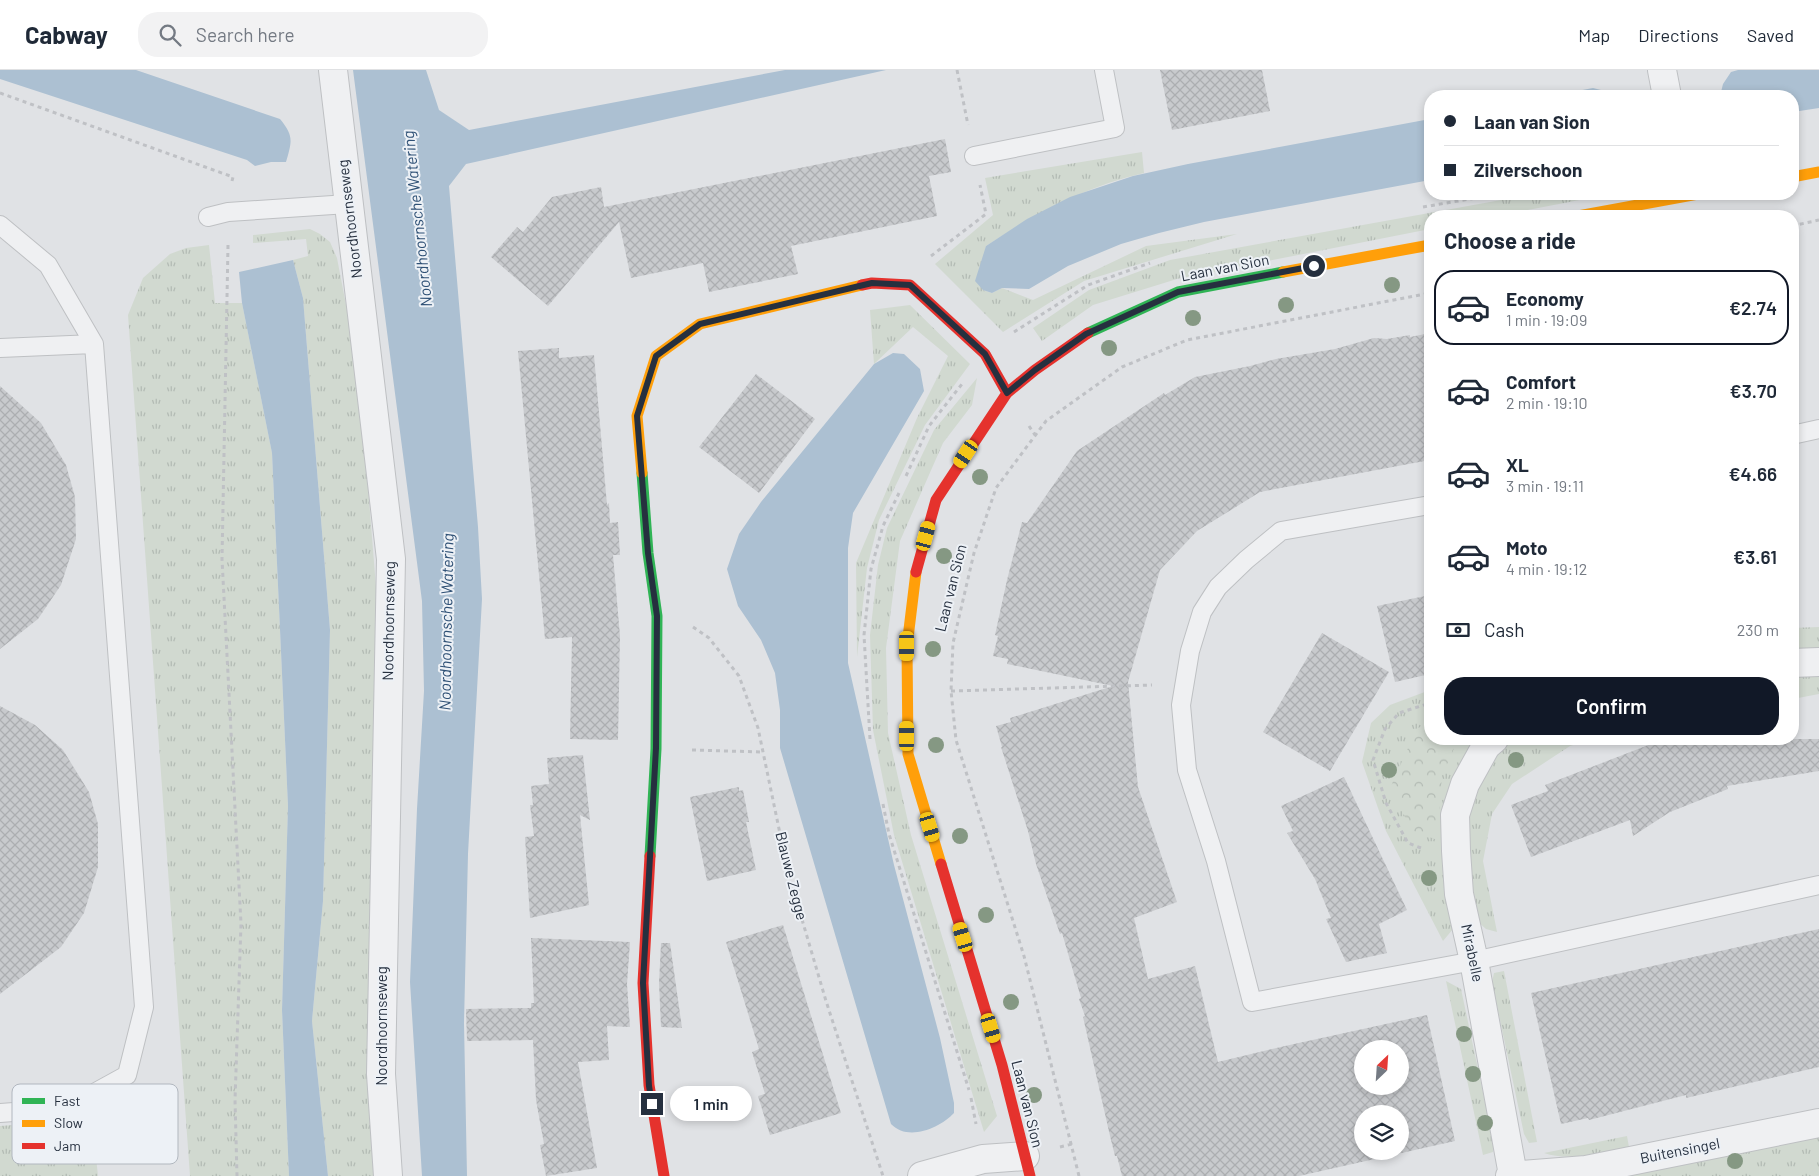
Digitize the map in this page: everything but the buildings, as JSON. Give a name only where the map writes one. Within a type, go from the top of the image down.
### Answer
[{"type":"street","name":"Noordhoornseweg","points":[[333,70],[391,559],[381,1074],[388,1176]]},
{"type":"street","points":[[1662,70],[1666,90]]},
{"type":"street","points":[[1799,176],[1819,172]]},
{"type":"street","points":[[1609,210],[1662,200]]},
{"type":"street","name":"Laan van Sion","points":[[1027,1166],[1002,1065],[908,754],[907,646],[916,573],[936,500],[1007,393],[1035,370],[1086,334],[1178,292],[1424,245]]},
{"type":"street","points":[[664,1176],[649,1086],[643,983],[656,748],[657,616],[648,553],[637,416],[656,356],[700,324],[872,283],[910,285],[985,354],[1007,393]]},
{"type":"street","points":[[1799,663],[1819,662]]},
{"type":"street","name":"Mirabelle","points":[[1487,745],[1465,784],[1454,815],[1459,894],[1474,961],[1511,1175]]},
{"type":"street","name":"Buitensingel","points":[[1511,1175],[1586,1170],[1819,1123]]},
{"type":"street","points":[[922,1176],[984,1159],[1027,1166]]},
{"type":"lane","points":[[974,156],[1115,128],[1104,70]]},
{"type":"lane","points":[[208,217],[228,212],[348,204]]},
{"type":"lane","points":[[0,225],[48,265],[94,344],[144,1007],[127,1075],[111,1084]]},
{"type":"lane","points":[[0,348],[94,344]]},
{"type":"lane","points":[[1799,434],[1819,430]]},
{"type":"lane","points":[[1424,506],[1281,531],[1246,560],[1218,587],[1202,612],[1190,651],[1181,705],[1187,770],[1216,861],[1252,1002],[1474,961],[1819,885]]},
{"type":"path","points":[[0,93],[233,177],[228,212],[222,559],[241,924],[235,1100],[238,1176]]},
{"type":"path","points":[[1417,208],[1464,200]]},
{"type":"path","points":[[1799,224],[1819,220]]},
{"type":"path","points":[[904,481],[929,426],[985,354],[1031,320],[1088,284],[1153,262]]},
{"type":"path","name":"Laan van Sion","points":[[1079,1176],[1024,956],[956,740],[951,691],[953,643],[974,553],[996,488],[1046,421],[1122,367],[1187,340],[1424,293]]},
{"type":"path","points":[[870,742],[864,635],[871,569],[884,526],[900,490]]},
{"type":"path","name":"Blauwe Zegge","points":[[657,616],[677,617],[709,638],[739,676],[758,728],[788,872],[826,1001],[883,1176]]},
{"type":"path","points":[[951,691],[1185,684]]},
{"type":"path","points":[[1424,705],[1400,713],[1385,729],[1373,760],[1386,803],[1408,843],[1457,862]]},
{"type":"path","points":[[656,748],[762,752]]},
{"type":"path","points":[[882,797],[889,834],[969,1092],[984,1159]]},
{"type":"green space","points":[[1142,152],[1144,173],[1101,186],[1062,202],[986,246],[983,290],[992,293],[1002,288],[1033,300],[1146,246],[1237,234],[1084,281],[1003,332],[935,264],[993,215],[985,178]]},
{"type":"green space","points":[[1501,200],[1580,200],[1527,210],[1446,210]]},
{"type":"green space","points":[[1424,214],[1424,230],[1177,279],[1093,305],[1042,341],[1033,328],[1089,290],[1170,260]]},
{"type":"green space","points":[[310,229],[330,242],[337,258],[355,352],[363,425],[378,612],[376,1176],[328,1176],[312,1021],[323,901],[330,630],[303,298],[293,260],[308,256],[306,239],[253,243],[253,235]]},
{"type":"green space","points":[[209,245],[215,303],[242,303],[272,453],[288,806],[282,1010],[289,1176],[190,1176],[128,315],[143,278],[170,254],[186,248]]},
{"type":"green space","points":[[910,305],[970,364],[925,425],[879,520],[867,568],[857,657],[856,563],[917,418],[948,356],[913,327],[874,364],[870,310]]},
{"type":"green space","points":[[977,378],[972,405],[943,443],[900,541],[886,648],[888,733],[911,835],[997,1116],[984,1132],[894,835],[873,730],[870,635],[878,565],[887,528],[934,430]]},
{"type":"green space","points":[[1819,627],[1819,650],[1799,652],[1799,628]]},
{"type":"green space","points":[[1819,670],[1819,694],[1799,698],[1799,671]]},
{"type":"green space","points":[[1424,692],[1424,745],[1477,745],[1453,929],[1443,941],[1386,831],[1362,762],[1371,723],[1390,705]]},
{"type":"green space","points":[[1424,726],[1424,745],[1455,745],[1442,776],[1437,840],[1411,830],[1391,786],[1417,728]]},
{"type":"green space","points":[[1502,745],[1573,745],[1512,784],[1492,814],[1483,861],[1497,932],[1486,929],[1476,920],[1464,863],[1464,823],[1477,779]]},
{"type":"green space","points":[[1504,971],[1537,1142],[1529,1143],[1524,1134],[1492,982],[1494,973]]},
{"type":"green space","points":[[1446,981],[1461,989],[1494,1144],[1493,1152],[1483,1155]]},
{"type":"green space","points":[[12,1125],[12,1164],[97,1164],[98,1176],[0,1176],[0,1126]]},
{"type":"green space","points":[[1819,1135],[1819,1176],[1627,1176]]},
{"type":"green space","points":[[1627,1136],[1629,1147],[1565,1157],[1544,1153]]},
{"type":"water","points":[[0,70],[136,70],[280,119],[290,135],[290,149],[286,162],[271,162],[255,166],[247,160],[0,79]]},
{"type":"water","name":"Noordhoornsche Watering","points":[[353,70],[426,70],[439,110],[469,130],[785,70],[886,70],[466,164],[449,186],[478,527],[482,599],[468,854],[464,1023],[467,1176],[422,1176],[410,982],[424,691],[422,601]]},
{"type":"water","points":[[1738,70],[1819,70],[1819,108],[1799,111],[1799,90],[1722,90],[1731,72]]},
{"type":"water","points":[[1593,88],[1601,90],[1582,90]]},
{"type":"water","points":[[1424,120],[1424,181],[1204,222],[1159,233],[1121,244],[1068,266],[1029,289],[1002,288],[992,293],[983,290],[975,281],[986,246],[1027,219],[1070,197],[1133,176]]},
{"type":"water","points":[[293,260],[303,298],[330,630],[323,901],[312,1021],[328,1176],[289,1176],[282,1010],[288,806],[272,453],[242,303],[239,272]]},
{"type":"water","points":[[893,353],[904,354],[920,369],[924,391],[853,513],[848,548],[848,663],[894,865],[940,1038],[954,1103],[954,1113],[948,1119],[932,1128],[915,1132],[906,1132],[891,1124],[780,748],[780,710],[775,673],[761,640],[738,606],[727,569],[739,534],[761,502],[874,364]]},
{"type":"traffic: fast","points":[[1088,333],[1178,292],[1283,272]]},
{"type":"traffic: fast","points":[[642,473],[648,553],[657,616],[656,749],[650,856]]},
{"type":"traffic: slow","points":[[1799,176],[1819,172]]},
{"type":"traffic: slow","points":[[1611,210],[1665,200]]},
{"type":"traffic: slow","points":[[1283,272],[1424,246]]},
{"type":"traffic: slow","points":[[642,473],[637,416],[656,356],[700,324],[862,285]]},
{"type":"traffic: slow","points":[[916,572],[907,646],[908,754],[941,864]]},
{"type":"traffic: jam","points":[[862,285],[872,283],[910,285],[985,354],[1007,393]]},
{"type":"traffic: jam","points":[[916,572],[936,500],[1007,393],[1035,370],[1088,333]]},
{"type":"traffic: jam","points":[[650,856],[643,983],[649,1085],[664,1176]]},
{"type":"traffic: jam","points":[[941,864],[1002,1065],[1030,1176]]},
{"type":"route","points":[[652,1104],[649,1086],[643,983],[656,748],[657,616],[648,553],[637,416],[656,356],[700,324],[872,283],[910,285],[985,354],[1007,393],[1035,370],[1086,334],[1178,292],[1314,266]]}]
